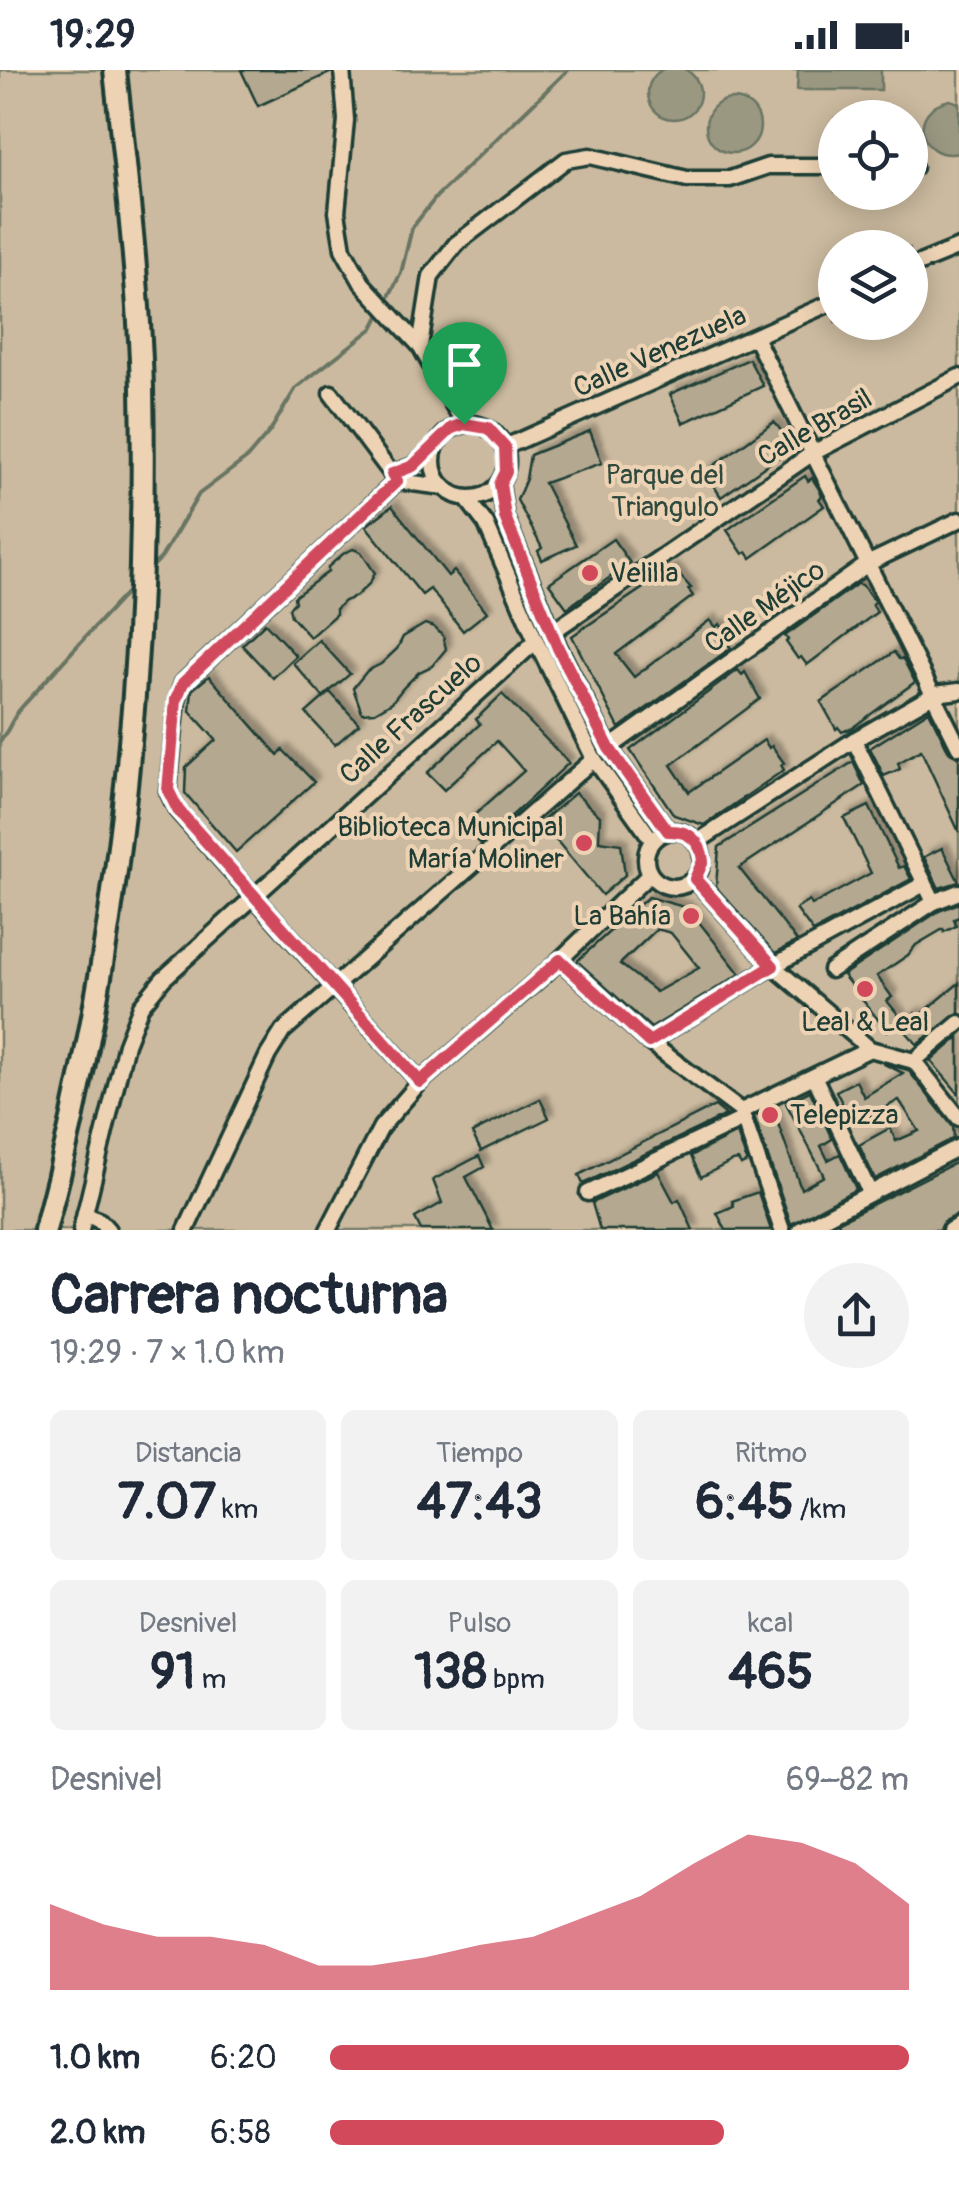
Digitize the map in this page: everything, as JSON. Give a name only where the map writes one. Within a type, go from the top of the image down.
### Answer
[{"type":"main road","points":[[45,1230],[102,971],[131,734],[138,618],[142,386],[131,228],[113,70]]},
{"type":"street","points":[[342,70],[346,120],[337,212],[343,249],[362,283],[415,340],[464,424]]},
{"type":"street","points":[[415,340],[430,276],[456,244],[566,160],[590,156],[687,179],[730,179],[768,166],[818,166]]},
{"type":"street","points":[[928,259],[959,246]]},
{"type":"street","name":"Calle Venezuela","points":[[505,447],[818,309]]},
{"type":"street","points":[[756,338],[959,747]]},
{"type":"street","name":"Calle Brasil","points":[[552,632],[813,452],[959,378]]},
{"type":"street","points":[[331,393],[394,477],[444,488],[466,498],[486,524],[536,641],[594,759],[652,840]]},
{"type":"street","points":[[420,1082],[178,810],[168,790],[176,700],[183,683],[394,477],[413,466],[452,428],[464,424],[488,428],[505,447],[506,472],[490,493],[466,498]]},
{"type":"street","points":[[436,446],[434,469],[444,488]]},
{"type":"street","points":[[500,484],[505,517],[552,632],[609,748],[668,831]]},
{"type":"street","name":"Calle Méjico","points":[[609,748],[870,563],[959,520]]},
{"type":"street","name":"Calle Frascuelo","points":[[81,1230],[126,1044],[141,1006],[163,979],[536,641]]},
{"type":"street","points":[[697,842],[854,740],[935,694],[959,691]]},
{"type":"street","points":[[854,740],[934,902]]},
{"type":"street","points":[[186,1230],[268,1054],[284,1031],[594,759]]},
{"type":"street","points":[[668,831],[689,834],[697,842],[703,861],[695,879],[671,888],[659,884],[650,874],[646,857],[652,840],[668,831]]},
{"type":"street","points":[[328,1230],[382,1127],[420,1082],[560,960],[650,874]]},
{"type":"street","points":[[695,879],[773,966],[870,1048],[914,1061],[959,1118]]},
{"type":"street","points":[[649,1042],[773,966],[924,884]]},
{"type":"street","points":[[831,970],[934,902],[959,892]]},
{"type":"street","points":[[560,960],[649,1042],[742,1115],[782,1230]]},
{"type":"street","points":[[914,1061],[959,1022]]},
{"type":"street","points":[[588,1193],[870,1048]]},
{"type":"street","points":[[815,1078],[870,1193]]},
{"type":"street","points":[[800,1230],[959,1147]]},
{"type":"street","points":[[86,1214],[108,1230]]},
{"type":"street","points":[[829,1214],[836,1230]]},
{"type":"street","points":[[950,1230],[959,1225]]},
{"type":"green space","name":"Parque del Triangulo","points":[[0,70],[959,70],[959,1230],[0,1230]]},
{"type":"shaded area","points":[[674,67],[693,74],[700,93],[693,112],[674,119],[655,112],[648,93],[655,74]]},
{"type":"shaded area","points":[[798,70],[881,70],[881,90],[797,90]]},
{"type":"shaded area","points":[[733,99],[752,107],[760,126],[752,145],[733,153],[714,145],[706,126],[714,107]]},
{"type":"shaded area","points":[[950,100],[959,103],[959,153],[945,154],[928,143],[928,113]]},
{"type":"building","points":[[241,70],[331,70],[332,72],[258,106]]},
{"type":"building","points":[[749,359],[763,386],[683,423],[670,394]]},
{"type":"building","points":[[774,422],[794,446],[721,497],[705,472]]},
{"type":"building","points":[[590,431],[602,463],[544,483],[576,545],[542,560],[538,551],[542,548],[517,500],[530,455]]},
{"type":"building","points":[[805,476],[808,481],[812,478],[819,489],[824,506],[751,558],[747,552],[743,554],[727,530]]},
{"type":"building","points":[[392,506],[448,576],[454,571],[487,612],[463,631],[430,589],[422,595],[366,526]]},
{"type":"building","name":"Velilla","points":[[613,539],[630,563],[567,608],[549,583]]},
{"type":"building","points":[[353,549],[361,552],[375,573],[369,584],[344,601],[336,614],[310,637],[291,616],[289,608],[294,597]]},
{"type":"building","points":[[673,568],[691,588],[688,589],[693,596],[616,654],[634,677],[710,620],[716,627],[720,624],[731,648],[619,728],[572,636]]},
{"type":"building","points":[[857,584],[875,602],[872,604],[877,612],[807,665],[801,657],[798,659],[785,636]]},
{"type":"building","points":[[265,623],[296,656],[273,678],[242,645]]},
{"type":"building","points":[[425,624],[443,636],[446,649],[392,702],[375,712],[362,713],[353,688],[367,671],[397,649],[403,637]]},
{"type":"building","points":[[319,640],[350,674],[323,697],[293,663]]},
{"type":"building","points":[[894,652],[903,659],[915,682],[852,728],[842,732],[836,729],[821,702]]},
{"type":"building","points":[[738,670],[742,675],[745,672],[760,699],[671,765],[689,792],[764,740],[784,763],[784,770],[704,825],[674,815],[630,750]]},
{"type":"building","points":[[209,676],[278,755],[283,750],[314,782],[236,852],[185,793],[186,767],[216,740],[190,711],[192,690]]},
{"type":"building","points":[[330,692],[359,724],[335,745],[306,713]]},
{"type":"building","points":[[502,694],[569,763],[481,844],[462,826],[524,771],[497,741],[444,790],[427,773],[480,724],[476,719]]},
{"type":"building","points":[[929,711],[949,752],[959,758],[959,832],[921,750],[898,763],[900,769],[884,776],[870,748]]},
{"type":"building","points":[[853,762],[864,785],[739,868],[797,941],[775,953],[716,887],[719,847]]},
{"type":"building","name":"Biblioteca Municipal María Moliner","points":[[575,793],[600,816],[599,841],[621,844],[625,875],[602,895],[541,822]]},
{"type":"building","points":[[869,806],[899,868],[904,866],[911,879],[813,932],[796,909],[809,901],[812,905],[871,873],[844,818]]},
{"type":"building","points":[[942,848],[959,882],[939,888],[924,857]]},
{"type":"building","points":[[648,897],[688,908],[740,974],[651,1028],[577,961]],"holes":[[[657,929],[671,933],[699,968],[656,992],[620,964]]]},
{"type":"building","points":[[959,903],[956,926],[916,945],[877,976],[892,997],[887,1001],[902,1019],[887,1031],[843,975],[939,911]]},
{"type":"building","points":[[959,983],[959,1013],[917,1044],[900,1025],[915,1013],[918,1017]]},
{"type":"building","points":[[959,1037],[959,1094],[931,1061]]},
{"type":"building","points":[[882,1063],[908,1070],[953,1127],[954,1138],[875,1179],[859,1145],[890,1128],[896,1141],[919,1131],[899,1100],[865,1119],[856,1103],[845,1109],[836,1091],[856,1081],[864,1097],[903,1073]]},
{"type":"building","points":[[810,1091],[832,1139],[821,1146],[828,1160],[840,1154],[856,1189],[791,1224],[754,1116],[773,1109],[801,1189],[824,1176],[786,1103]]},
{"type":"building","points":[[540,1099],[549,1118],[481,1151],[472,1133]]},
{"type":"building","points":[[715,1106],[726,1115],[583,1184],[579,1175]]},
{"type":"building","points":[[737,1133],[747,1162],[741,1165],[738,1160],[732,1161],[701,1177],[691,1156]]},
{"type":"building","points":[[479,1156],[484,1167],[466,1177],[493,1230],[421,1230],[415,1218],[442,1203],[433,1180]]},
{"type":"building","points":[[959,1161],[959,1214],[944,1221],[940,1230],[841,1230],[838,1222]]},
{"type":"building","points":[[658,1172],[674,1202],[679,1199],[693,1230],[600,1230],[592,1203]]},
{"type":"building","points":[[758,1192],[771,1230],[726,1230],[717,1213],[734,1206],[732,1201]]},
{"type":"waterway","points":[[385,304],[401,273],[412,228],[437,196],[568,70]]},
{"type":"waterway","points":[[150,569],[161,558],[199,494],[247,458],[270,431],[296,388],[373,328],[381,312]]},
{"type":"waterway","points":[[0,741],[21,708],[133,586]]},
{"type":"place","name":"Velilla","points":[[590,573]]},
{"type":"place","name":"Biblioteca Municipal María Moliner","points":[[584,843]]},
{"type":"place","name":"La Bahía","points":[[691,916]]},
{"type":"place","name":"Leal & Leal","points":[[865,989]]},
{"type":"place","name":"Telepizza","points":[[770,1115]]},
{"type":"route","points":[[464,424],[488,428],[505,447],[506,472],[500,484],[505,517],[558,648],[609,748],[668,831],[679,830],[697,842],[703,861],[695,879],[773,966],[649,1042],[560,960],[420,1082],[178,810],[168,790],[176,700],[183,683],[397,481],[392,474],[413,466],[442,436],[464,424]]}]
